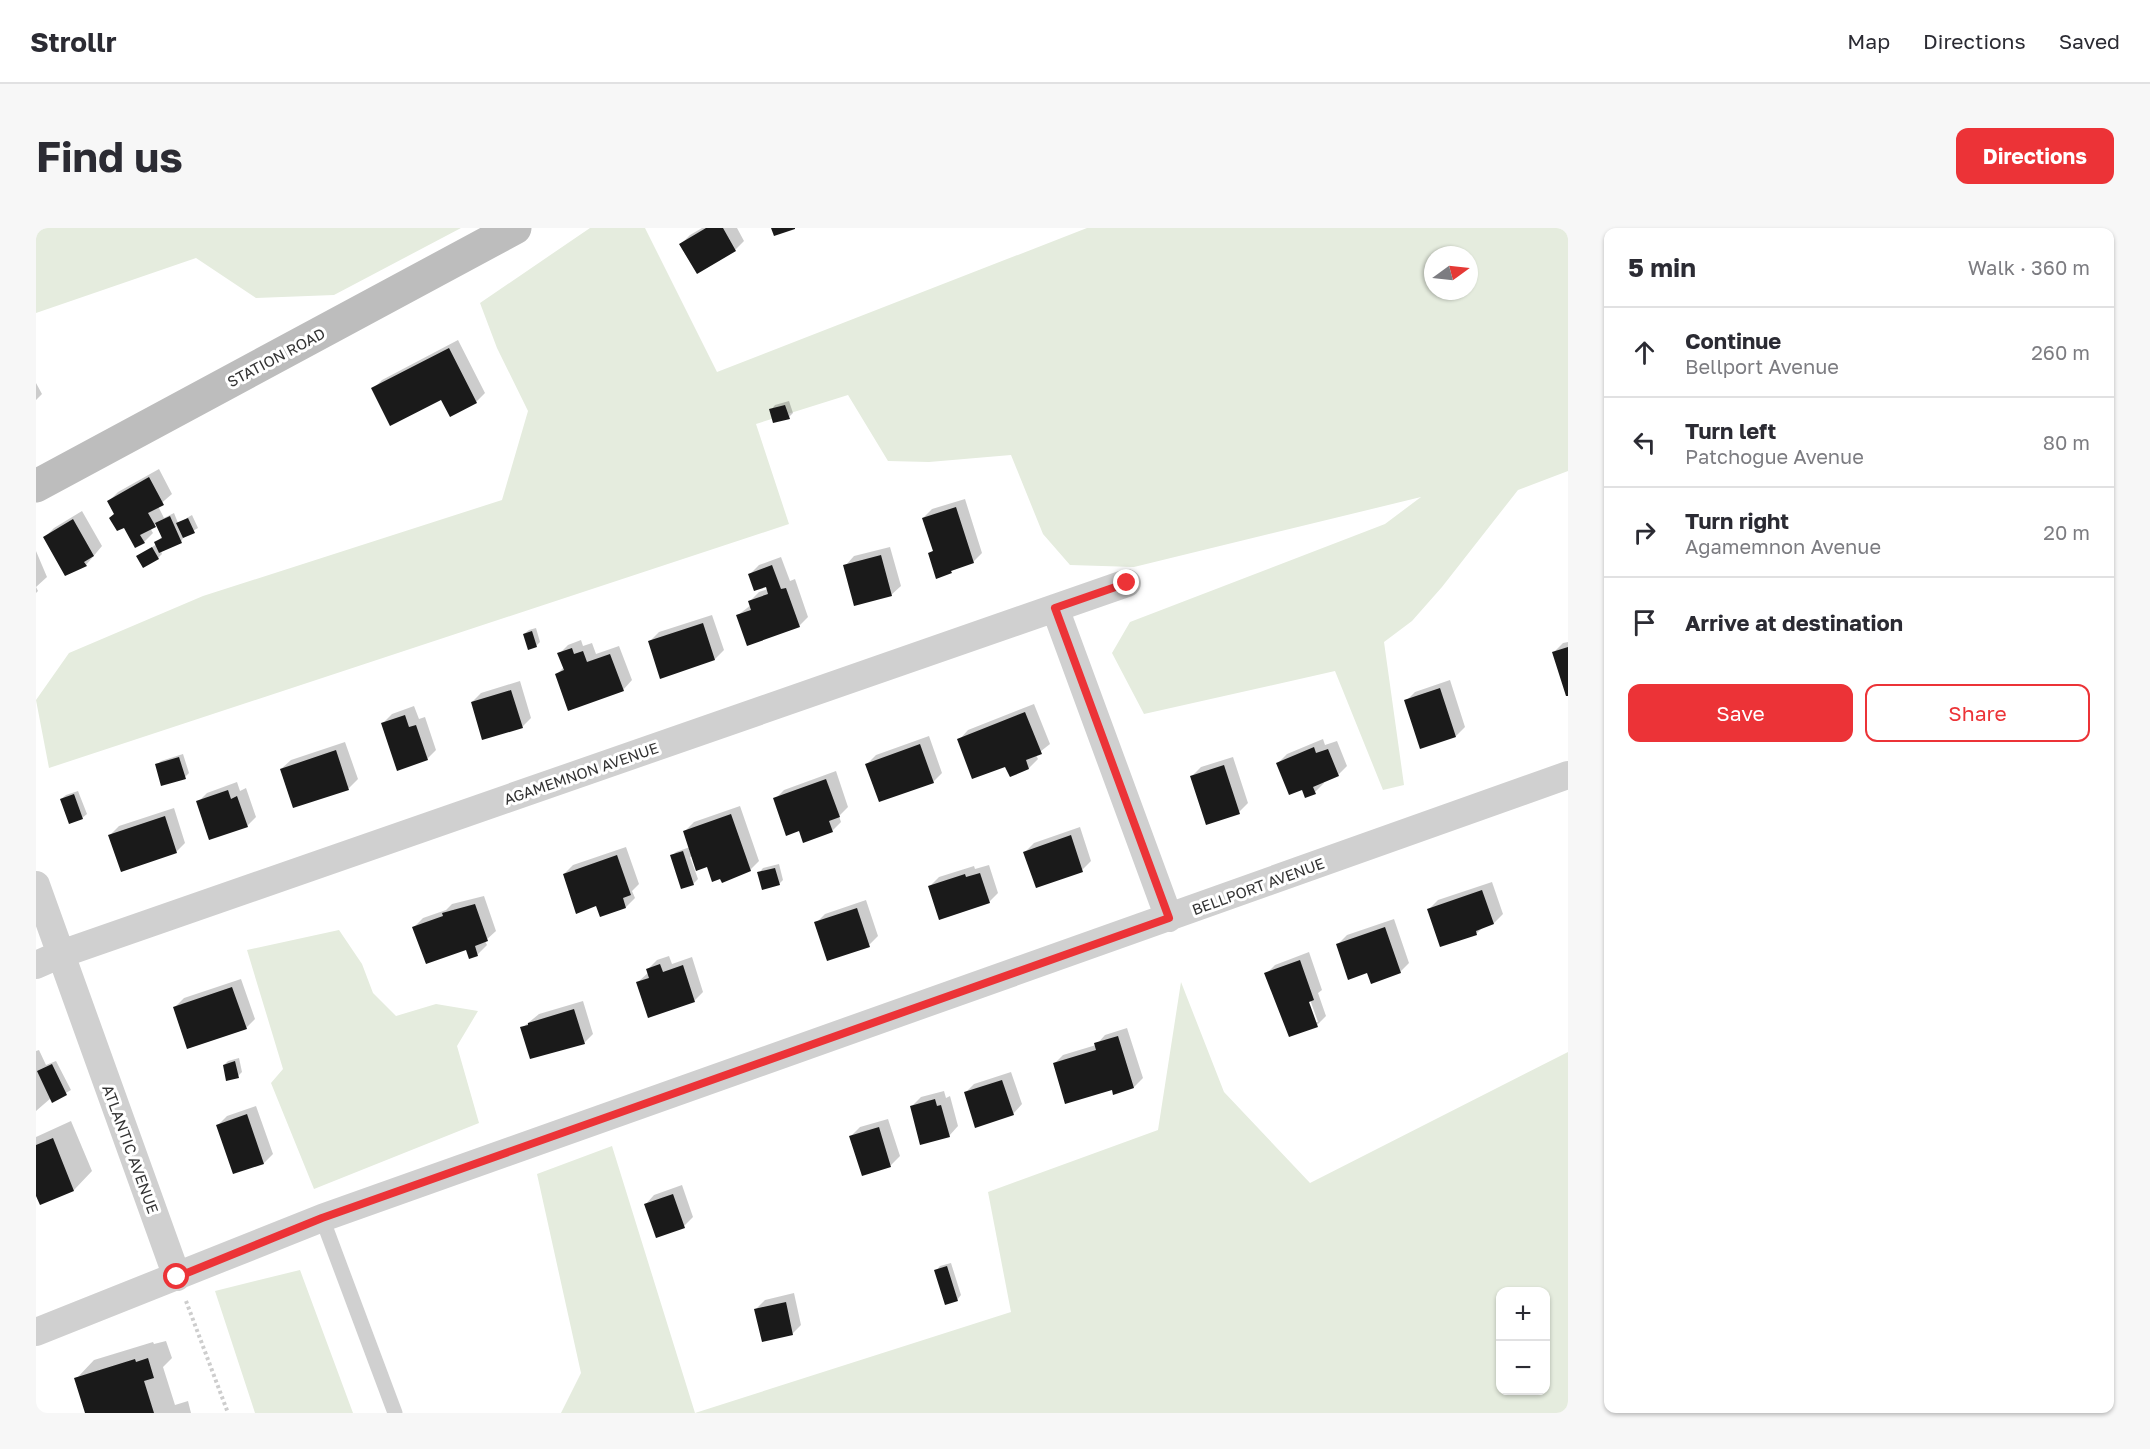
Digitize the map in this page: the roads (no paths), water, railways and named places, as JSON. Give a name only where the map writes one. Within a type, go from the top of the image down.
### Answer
[{"type":"main road","name":"STATION ROAD","points":[[36,486],[515,228]]},
{"type":"street","name":"AGAMEMNON AVENUE","points":[[49,959],[1127,583]]},
{"type":"street","points":[[1055,608],[1169,918]]},
{"type":"street","name":"BELLPORT AVENUE","points":[[36,1332],[322,1218],[1568,775]]},
{"type":"street","name":"ATLANTIC AVENUE","points":[[36,885],[49,959],[177,1277]]},
{"type":"lane","points":[[322,1218],[395,1413]]}]
